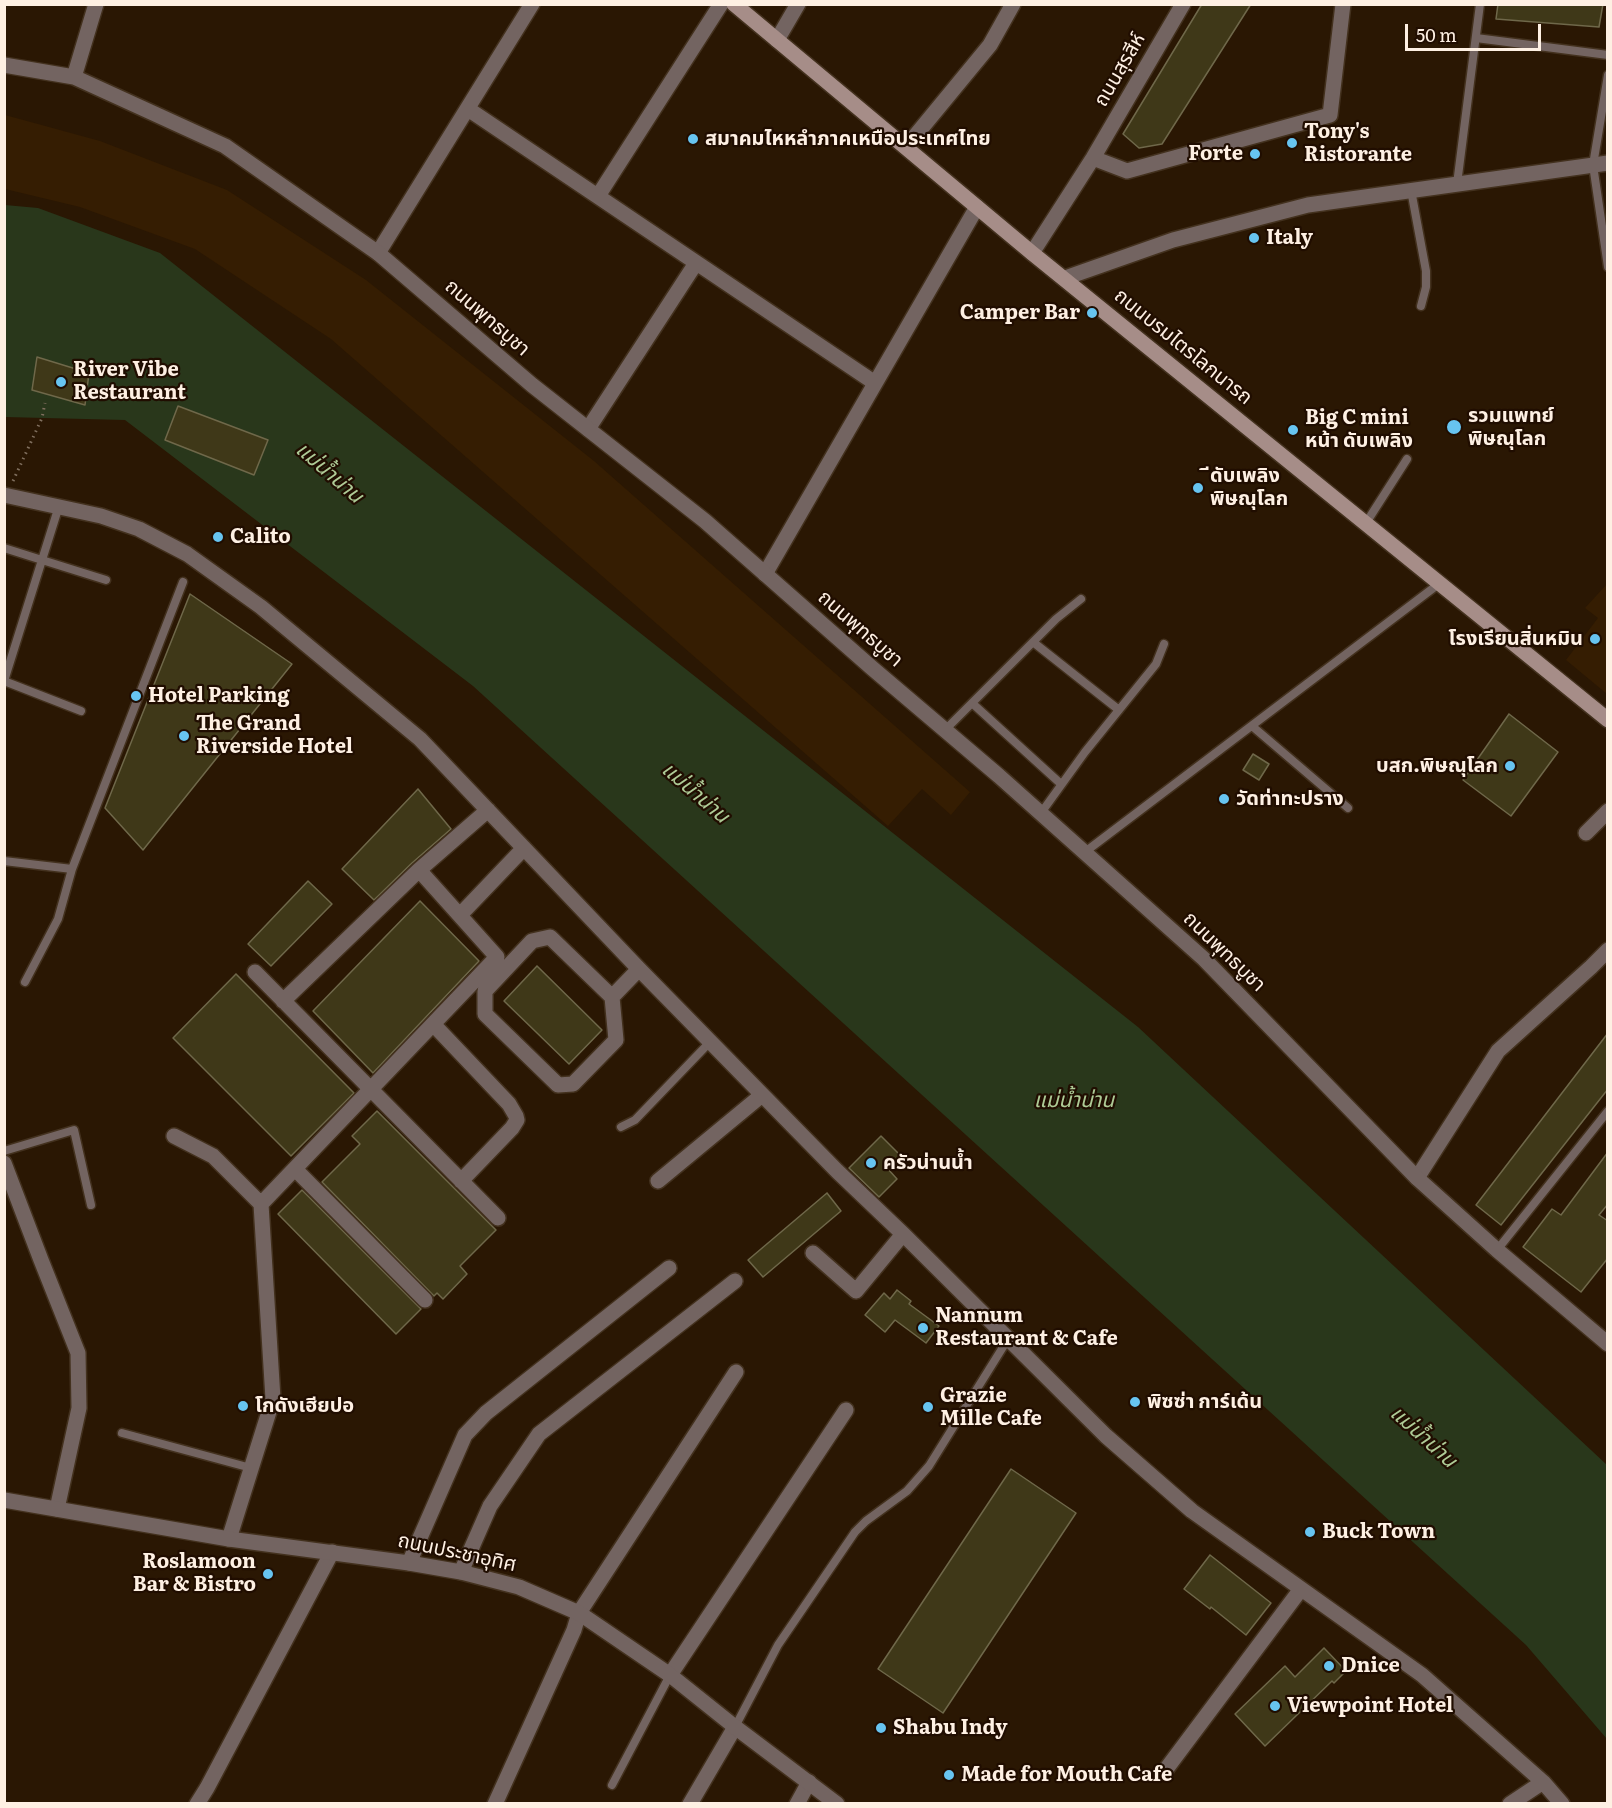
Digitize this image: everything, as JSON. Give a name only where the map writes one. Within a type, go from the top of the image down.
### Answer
[{"type":"main road","name":"ถนนบรมไตรโลกนารถ","points":[[734,4],[977,207],[1608,720]]},
{"type":"street","points":[[74,77],[96,4]]},
{"type":"street","points":[[378,253],[532,4]]},
{"type":"street","points":[[598,196],[721,4]]},
{"type":"street","points":[[777,40],[798,4]]},
{"type":"street","points":[[906,147],[990,45],[1013,4]]},
{"type":"street","name":"ถนนสุรสีห์","points":[[1032,252],[1094,158],[1183,4]]},
{"type":"street","points":[[1094,158],[1127,171],[1330,115],[1343,4]]},
{"type":"street","name":"ถนนพุทธบูชา","points":[[4,65],[74,77],[225,146],[378,253],[532,385],[705,521],[1085,852],[1204,959],[1417,1178],[1497,1251],[1608,1344]]},
{"type":"street","points":[[468,109],[876,383]]},
{"type":"street","points":[[1065,278],[1173,240],[1308,205],[1600,164]]},
{"type":"street","points":[[765,574],[977,207]]},
{"type":"street","points":[[588,429],[696,263]]},
{"type":"street","points":[[6,495],[101,516],[139,529],[187,554],[261,607],[420,740],[762,1095],[1106,1436],[1192,1511],[1422,1675],[1543,1782],[1562,1803]]},
{"type":"street","points":[[283,1001],[419,870],[488,810]]},
{"type":"street","points":[[1586,833],[1608,811]]},
{"type":"street","points":[[460,915],[524,848]]},
{"type":"street","points":[[261,1204],[497,957],[419,870]]},
{"type":"street","points":[[612,997],[550,937],[532,941],[485,992],[485,1014],[558,1085],[573,1084],[616,1040],[612,997],[639,969]]},
{"type":"street","points":[[1417,1178],[1498,1052],[1608,950]]},
{"type":"street","points":[[255,972],[498,1218]]},
{"type":"street","points":[[433,1024],[508,1104],[517,1120],[461,1181]]},
{"type":"street","points":[[658,1181],[762,1095]]},
{"type":"street","points":[[174,1136],[213,1156],[261,1204],[273,1399],[229,1539]]},
{"type":"street","points":[[4,1163],[78,1353],[79,1408],[57,1509]]},
{"type":"street","points":[[295,1169],[425,1300]]},
{"type":"street","points":[[813,1253],[856,1291],[903,1234]]},
{"type":"street","points":[[409,1563],[465,1435],[486,1413],[669,1268]]},
{"type":"street","points":[[461,1572],[490,1506],[539,1434],[735,1281]]},
{"type":"street","points":[[495,1803],[574,1630],[579,1613],[736,1372]]},
{"type":"street","points":[[670,1675],[846,1410]]},
{"type":"street","name":"ถนนประชาอุทิศ","points":[[4,1500],[229,1539],[409,1563],[461,1572],[519,1587],[579,1613],[670,1675],[837,1803]]},
{"type":"street","points":[[197,1803],[332,1552]]},
{"type":"street","points":[[1164,1772],[1301,1589]]},
{"type":"street","points":[[690,1803],[735,1727]]},
{"type":"street","points":[[797,1803],[809,1782]]},
{"type":"street","points":[[1510,1803],[1543,1782]]},
{"type":"lane","points":[[1457,184],[1480,4]]},
{"type":"lane","points":[[1476,38],[1608,55]]},
{"type":"lane","points":[[1608,75],[1600,164],[1608,267]]},
{"type":"lane","points":[[1411,190],[1426,271],[1426,287],[1420,306]]},
{"type":"lane","points":[[1366,524],[1407,459]]},
{"type":"lane","points":[[59,506],[4,681],[81,711]]},
{"type":"lane","points":[[4,548],[106,580]]},
{"type":"lane","points":[[25,982],[58,919],[72,869],[183,582]]},
{"type":"lane","points":[[1085,852],[1440,583]]},
{"type":"lane","points":[[945,730],[1056,619],[1081,599]]},
{"type":"lane","points":[[1033,642],[1119,710]]},
{"type":"lane","points":[[1041,813],[1061,784],[1156,664],[1164,644]]},
{"type":"lane","points":[[972,703],[1061,784]]},
{"type":"lane","points":[[1252,726],[1348,808]]},
{"type":"lane","points":[[4,861],[72,869]]},
{"type":"lane","points":[[621,1127],[634,1120],[710,1042]]},
{"type":"lane","points":[[1497,1251],[1608,1110]]},
{"type":"lane","points":[[4,1151],[74,1130],[91,1205]]},
{"type":"lane","points":[[735,1727],[778,1645],[855,1532],[866,1521],[907,1491],[929,1466],[1008,1339]]},
{"type":"lane","points":[[122,1433],[251,1468]]},
{"type":"lane","points":[[612,1785],[670,1675]]},
{"type":"path","points":[[6,495],[42,418],[45,403]]},
{"type":"shaded area","points":[[5,115],[100,141],[227,190],[366,280],[594,461],[970,792],[951,815],[922,789],[888,826],[331,339],[195,249],[80,207],[5,189]]},
{"type":"shaded area","name":"โรงเรียนสิ่นหมิน","points":[[1607,584],[1607,694],[1566,660],[1598,618],[1585,608]]},
{"type":"water","name":"แม่น้ำน่าน","points":[[5,205],[38,208],[160,253],[1138,1027],[1607,1465],[1607,1739],[1526,1645],[473,686],[125,420],[5,417]]},
{"type":"building","points":[[1202,4],[1251,4],[1162,144],[1139,148],[1123,134]]},
{"type":"building","points":[[1498,4],[1603,4],[1599,27],[1496,19]]},
{"type":"building","name":"River Vibe Restaurant","points":[[37,357],[89,373],[85,405],[32,390]]},
{"type":"building","points":[[178,406],[268,440],[254,475],[165,440]]},
{"type":"building","name":"The Grand Riverside Hotel","points":[[190,594],[292,664],[143,850],[105,808]]},
{"type":"building","name":"บสก.พิษณุโลก","points":[[1509,714],[1558,752],[1511,816],[1463,780]]},
{"type":"building","points":[[1253,754],[1269,764],[1259,780],[1243,770]]},
{"type":"building","points":[[418,789],[451,829],[374,900],[342,869]]},
{"type":"building","points":[[308,881],[332,904],[271,966],[248,944]]},
{"type":"building","points":[[420,901],[479,961],[373,1073],[313,1011]]},
{"type":"building","points":[[537,966],[602,1030],[569,1064],[504,1001]]},
{"type":"building","points":[[236,974],[354,1093],[291,1156],[173,1038]]},
{"type":"building","points":[[1608,1033],[1608,1089],[1501,1225],[1476,1205]]},
{"type":"building","points":[[377,1111],[496,1230],[460,1266],[467,1274],[443,1299],[437,1293],[434,1296],[322,1182],[360,1144],[352,1136]]},
{"type":"building","points":[[881,1136],[901,1156],[888,1169],[897,1179],[879,1197],[849,1168]]},
{"type":"building","points":[[1608,1152],[1608,1204],[1599,1215],[1608,1221],[1608,1258],[1581,1292],[1523,1247],[1552,1209],[1561,1215]]},
{"type":"building","points":[[302,1190],[421,1309],[396,1334],[278,1214]]},
{"type":"building","points":[[827,1193],[841,1211],[763,1277],[748,1260]]},
{"type":"building","points":[[897,1290],[911,1301],[909,1304],[939,1326],[926,1343],[895,1320],[885,1332],[865,1315],[884,1293],[890,1299]]},
{"type":"building","points":[[1011,1469],[1076,1513],[943,1713],[878,1669]]},
{"type":"building","points":[[1210,1555],[1271,1603],[1246,1635],[1184,1589]]},
{"type":"building","name":"Viewpoint Hotel","points":[[1324,1648],[1346,1671],[1334,1683],[1332,1681],[1265,1746],[1235,1714],[1285,1666],[1295,1677]]},
{"type":"place","name":"สมาคมไหหลำภาคเหนือประเทศไทย","points":[[693,139]]},
{"type":"place","name":"Tony's Ristorante","points":[[1292,143]]},
{"type":"place","name":"Forte","points":[[1255,154]]},
{"type":"place","name":"Italy","points":[[1254,238]]},
{"type":"place","name":"Camper Bar","points":[[1092,313]]},
{"type":"place","name":"River Vibe Restaurant","points":[[61,382]]},
{"type":"place","name":"รวมแพทย์ พิษณุโลก","points":[[1454,427]]},
{"type":"place","name":"Big C mini หน้า ดับเพลิง","points":[[1293,430]]},
{"type":"place","name":"ีดับเพลิง พิษณุโลก","points":[[1198,488]]},
{"type":"place","name":"Calito","points":[[218,537]]},
{"type":"place","name":"โรงเรียนสิ่นหมิน","points":[[1595,639]]},
{"type":"place","name":"Hotel Parking","points":[[136,696]]},
{"type":"place","name":"The Grand Riverside Hotel","points":[[184,736]]},
{"type":"place","name":"บสก.พิษณุโลก","points":[[1510,766]]},
{"type":"place","name":"วัดท่าทะปราง","points":[[1224,799]]},
{"type":"place","name":"ครัวน่านน้ำ","points":[[871,1163]]},
{"type":"place","name":"Nannum Restaurant & Cafe","points":[[923,1328]]},
{"type":"place","name":"พิซซ่า การ์เด้น","points":[[1135,1402]]},
{"type":"place","name":"โกดังเฮียปอ","points":[[243,1406]]},
{"type":"place","name":"Grazie Mille Cafe","points":[[928,1407]]},
{"type":"place","name":"Buck Town","points":[[1310,1532]]},
{"type":"place","name":"Roslamoon Bar & Bistro","points":[[268,1574]]},
{"type":"place","name":"Dnice","points":[[1329,1666]]},
{"type":"place","name":"Viewpoint Hotel","points":[[1275,1706]]},
{"type":"place","name":"Shabu Indy","points":[[881,1728]]},
{"type":"place","name":"Made for Mouth Cafe","points":[[949,1775]]}]
